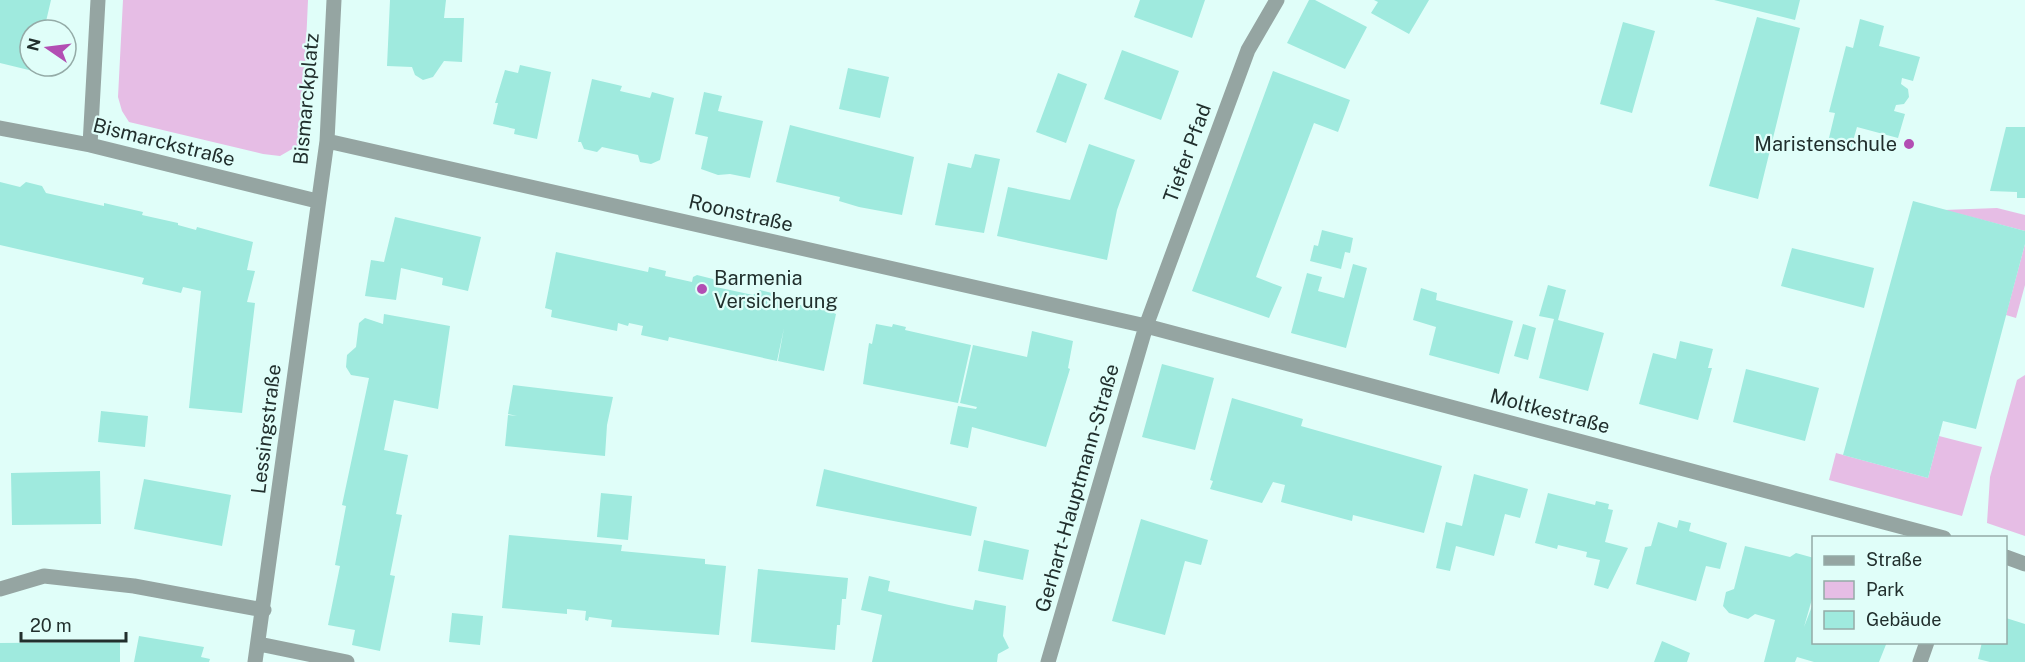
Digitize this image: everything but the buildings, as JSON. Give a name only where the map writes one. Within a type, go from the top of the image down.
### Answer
[{"type":"street","points":[[90,145],[98,0]]},
{"type":"street","name":"Bismarckplatz","points":[[317,201],[327,141],[334,0]]},
{"type":"street","name":"Tiefer Pfad","points":[[1146,326],[1248,50],[1277,0]]},
{"type":"street","name":"Bismarckstraße","points":[[0,128],[90,145],[317,201]]},
{"type":"street","name":"Roonstraße","points":[[327,141],[1146,326]]},
{"type":"street","name":"Lessingstraße","points":[[255,662],[264,610],[317,201]]},
{"type":"street","name":"Moltkestraße","points":[[1146,326],[1940,536]]},
{"type":"street","name":"Gerhart-Hauptmann-Straße","points":[[1048,662],[1146,326]]},
{"type":"street","points":[[2007,557],[2025,564]]},
{"type":"street","points":[[0,590],[45,576],[134,586],[264,610]]},
{"type":"street","points":[[259,644],[346,662]]},
{"type":"street","points":[[1920,662],[1926,644]]},
{"type":"green space","points":[[123,0],[308,0],[302,133],[299,145],[280,156],[263,154],[129,122],[122,111],[118,97]]},
{"type":"green space","points":[[1997,208],[2025,215],[2025,231],[1944,210]]},
{"type":"green space","points":[[2025,244],[2025,285],[2016,318],[2006,315]]},
{"type":"green space","points":[[2025,375],[2025,536],[1987,523],[1990,477],[2017,380]]},
{"type":"green space","points":[[1939,436],[1982,447],[1962,516],[1829,480],[1836,453],[1928,478]]},
{"type":"place","name":"Maristenschule","points":[[1909,144]]},
{"type":"place","name":"Barmenia Versicherung","points":[[702,289]]}]
